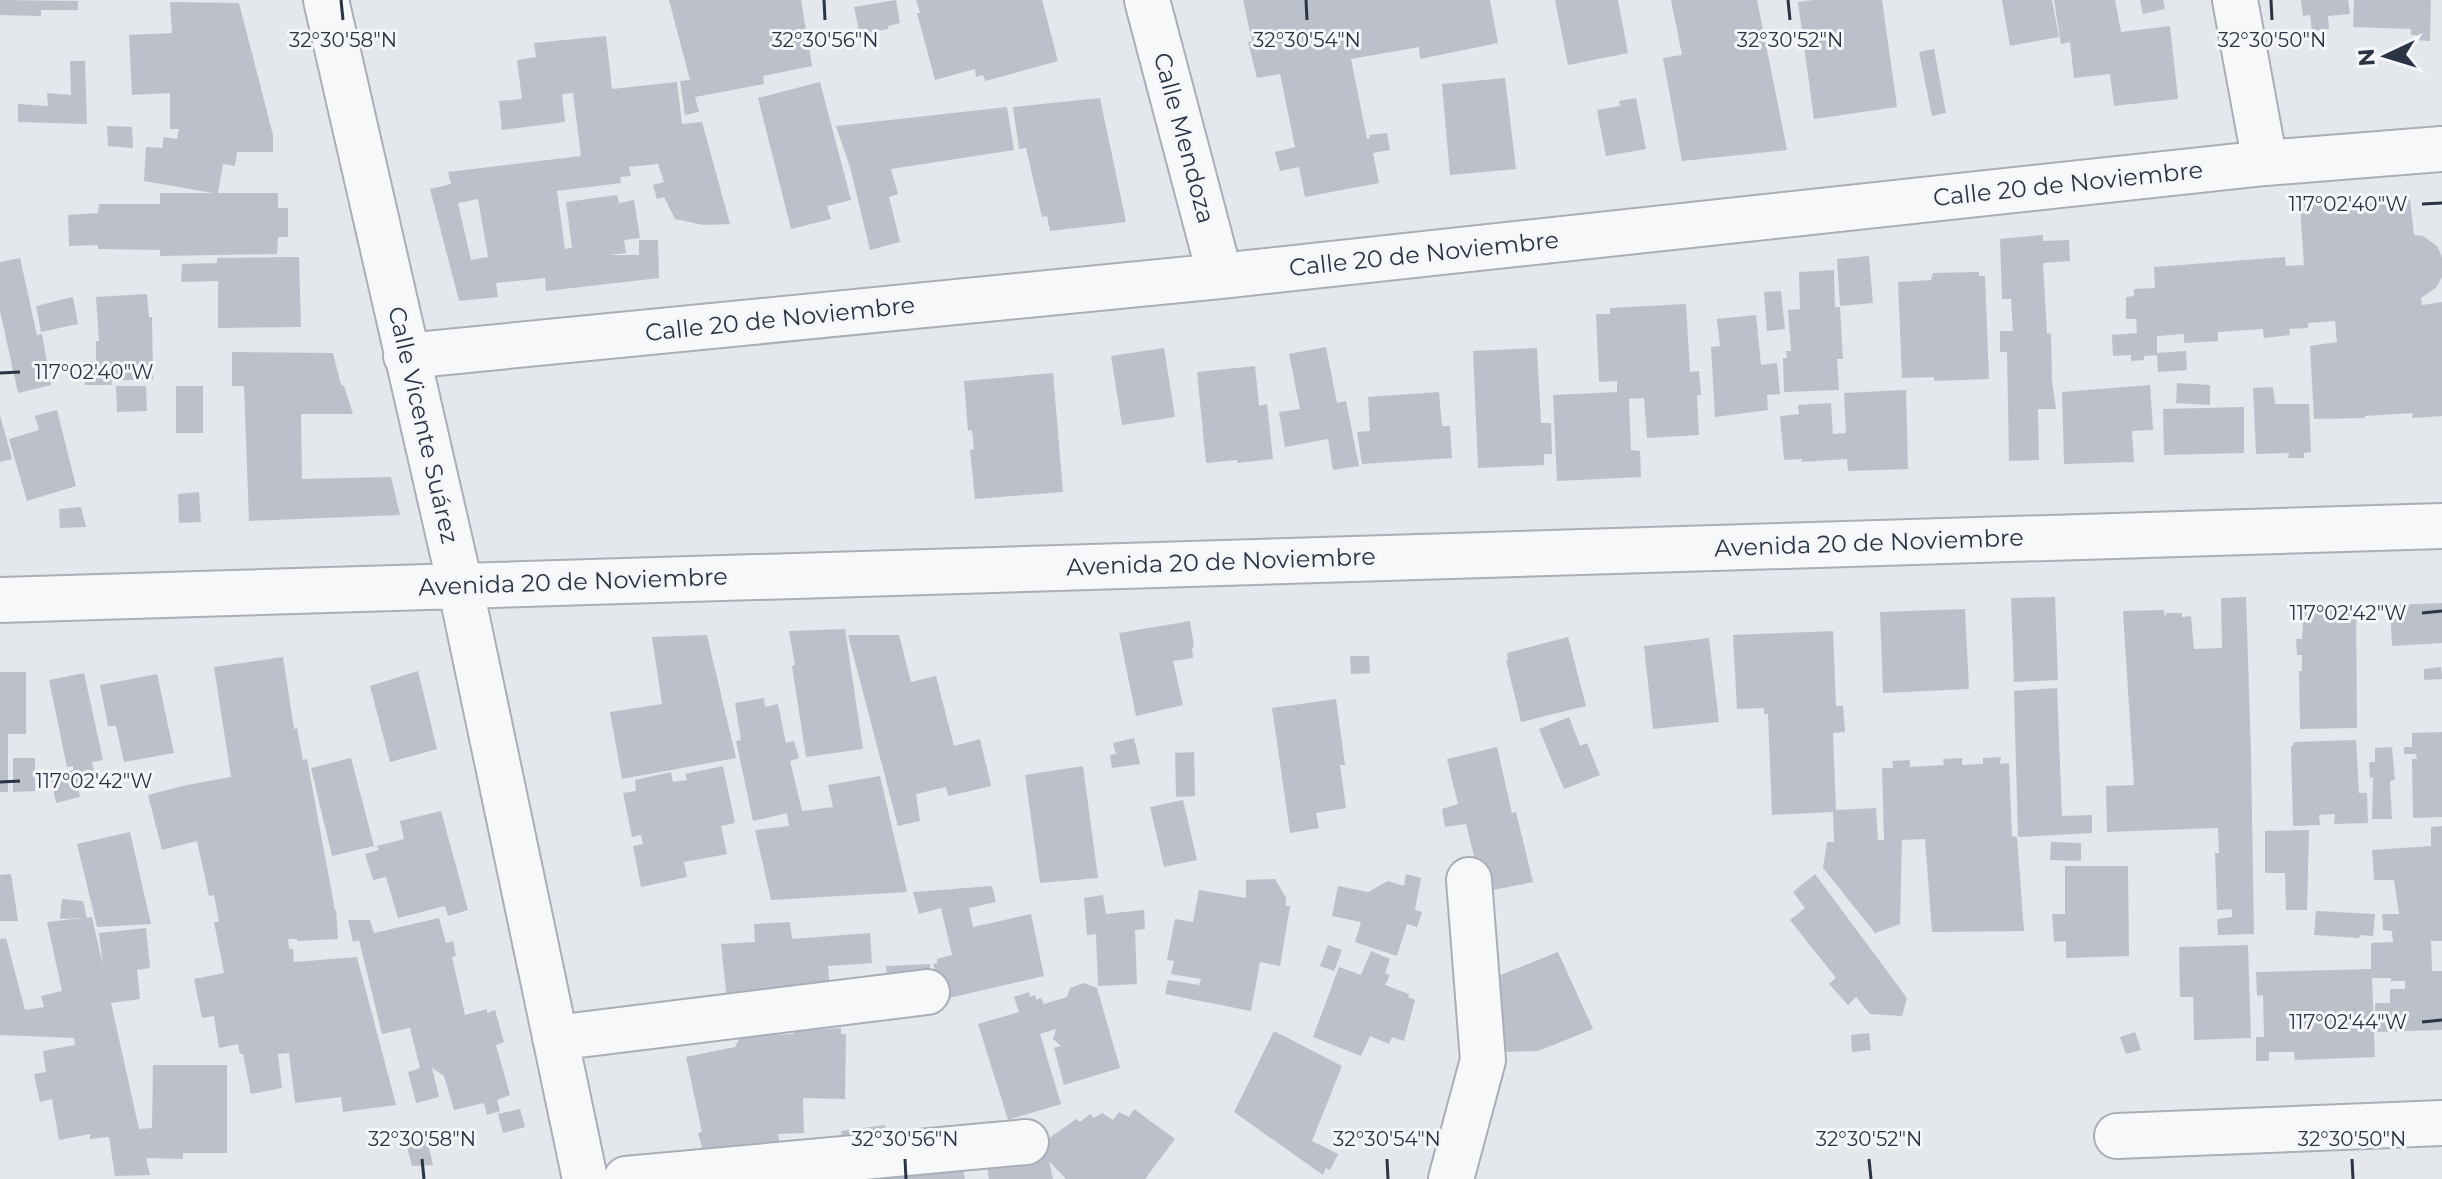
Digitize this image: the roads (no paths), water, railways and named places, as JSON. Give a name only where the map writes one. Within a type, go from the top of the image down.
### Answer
[{"type":"street","name":"Calle Vicente Suárez","points":[[326,0],[460,585],[585,1179]]},
{"type":"street","name":"Calle Mendoza","points":[[1147,0],[1220,276]]},
{"type":"street","points":[[2235,0],[2265,163]]},
{"type":"street","name":"Calle 20 de Noviembre","points":[[406,356],[1220,276],[2265,163],[2442,149]]},
{"type":"street","name":"Avenida 20 de Noviembre","points":[[0,600],[2442,526]]},
{"type":"street","points":[[1451,1179],[1483,1060],[1469,880]]},
{"type":"street","points":[[555,1038],[927,992]]},
{"type":"street","points":[[2117,1136],[2442,1123]]},
{"type":"street","points":[[626,1179],[1026,1142]]}]
